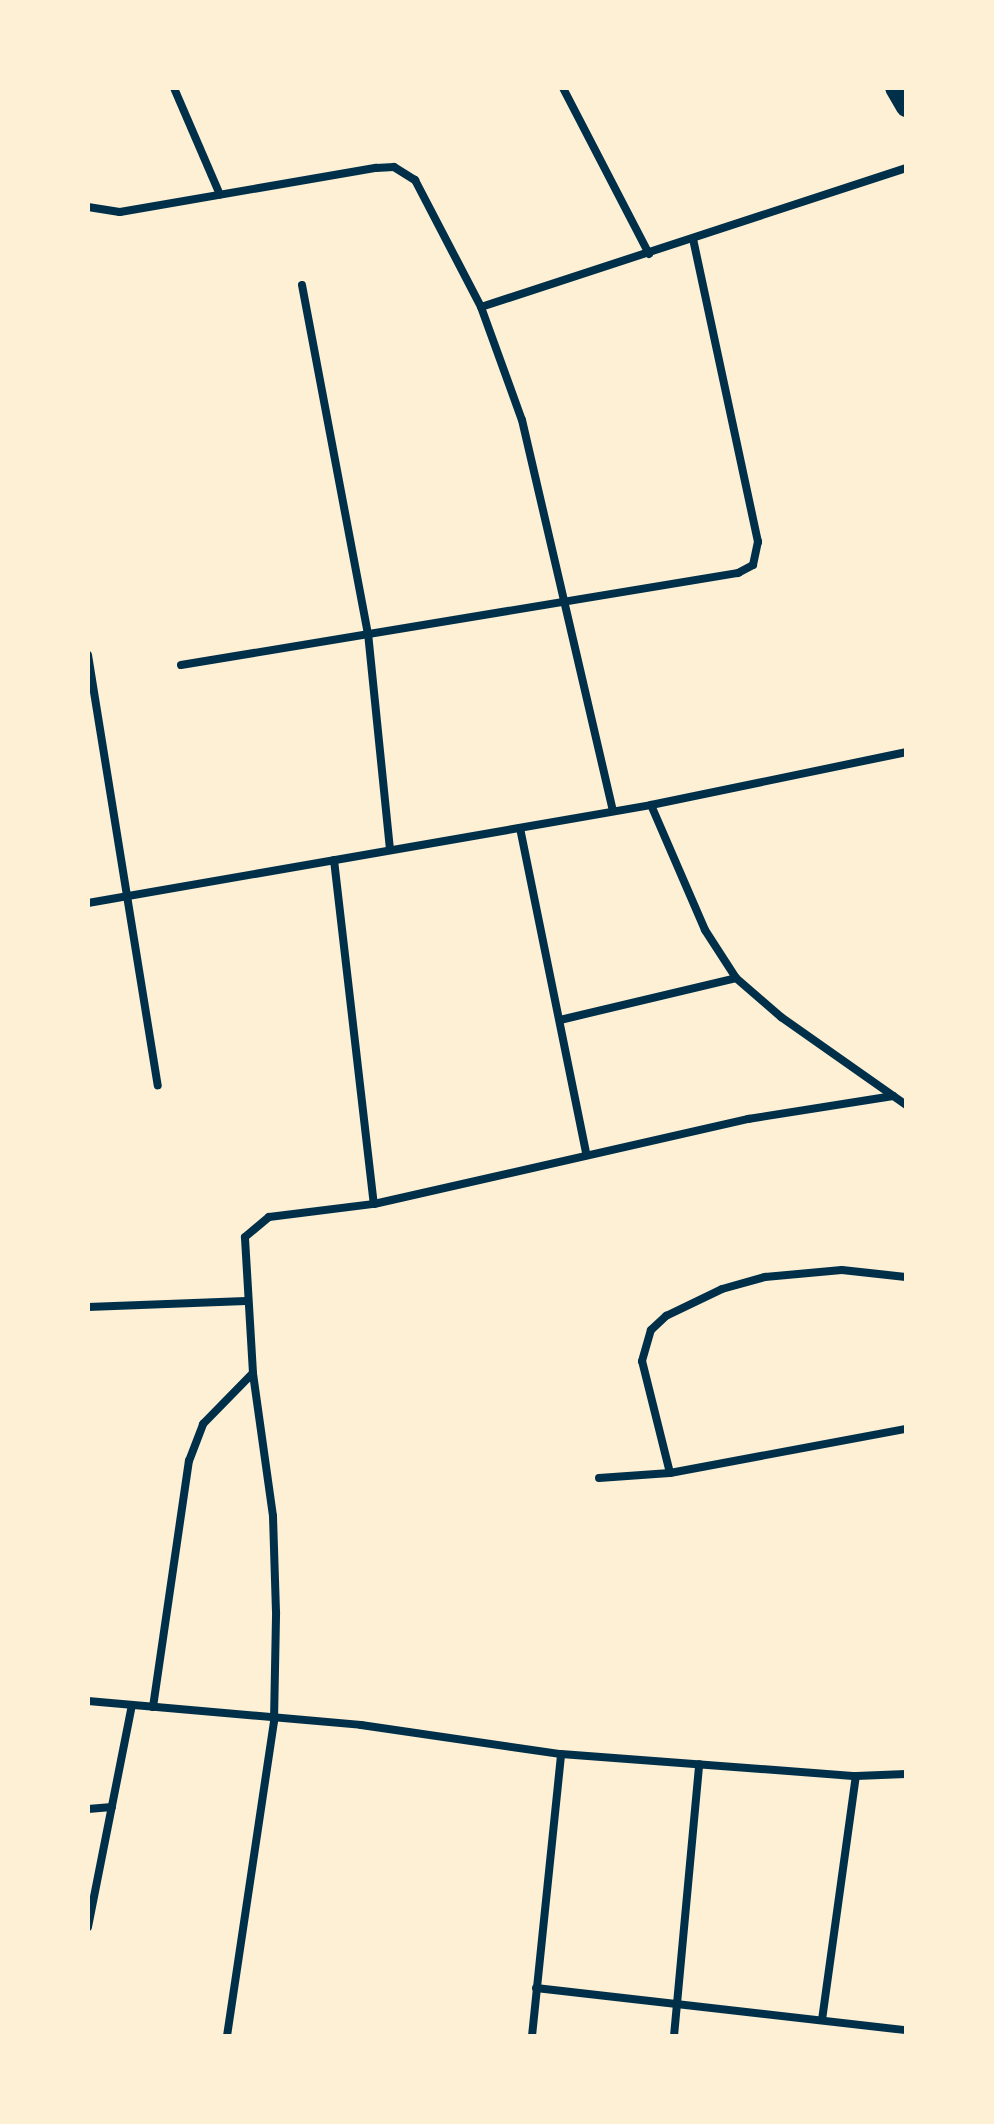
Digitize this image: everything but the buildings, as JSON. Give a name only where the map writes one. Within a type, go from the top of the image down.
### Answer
[{"type":"main road","points":[[895,88],[906,107]]},
{"type":"street","points":[[174,88],[220,195]]},
{"type":"street","points":[[563,88],[649,254]]},
{"type":"street","points":[[88,207],[120,212],[376,168],[406,172],[415,180],[481,307],[522,420],[613,811]]},
{"type":"street","points":[[481,307],[906,168]]},
{"type":"street","points":[[181,665],[564,598],[738,573],[756,560],[758,542],[693,240]]},
{"type":"street","points":[[302,285],[368,633],[390,850]]},
{"type":"street","points":[[88,655],[158,1085]]},
{"type":"street","points":[[88,903],[651,805],[906,752]]},
{"type":"street","points":[[651,805],[705,930],[736,978],[781,1017],[906,1105]]},
{"type":"street","points":[[520,828],[586,1153]]},
{"type":"street","points":[[334,860],[374,1204]]},
{"type":"street","points":[[560,1020],[736,978]]},
{"type":"street","points":[[227,2036],[274,1721],[276,1558],[253,1373],[242,1247],[259,1221],[374,1204],[586,1153],[748,1119],[893,1096]]},
{"type":"street","points":[[670,1473],[642,1361],[651,1330],[666,1316],[722,1289],[765,1277],[842,1270],[906,1277]]},
{"type":"street","points":[[88,1307],[246,1301]]},
{"type":"street","points":[[153,1707],[189,1461],[203,1424],[253,1373]]},
{"type":"street","points":[[599,1478],[670,1473],[906,1429]]},
{"type":"street","points":[[88,1701],[274,1721],[361,1725],[561,1754],[856,1776],[906,1774]]},
{"type":"street","points":[[88,1927],[132,1705]]},
{"type":"street","points":[[532,2036],[561,1754]]},
{"type":"street","points":[[674,2036],[699,1764]]},
{"type":"street","points":[[822,2020],[856,1776]]},
{"type":"street","points":[[88,1809],[112,1807]]},
{"type":"street","points":[[536,1988],[906,2030]]}]
